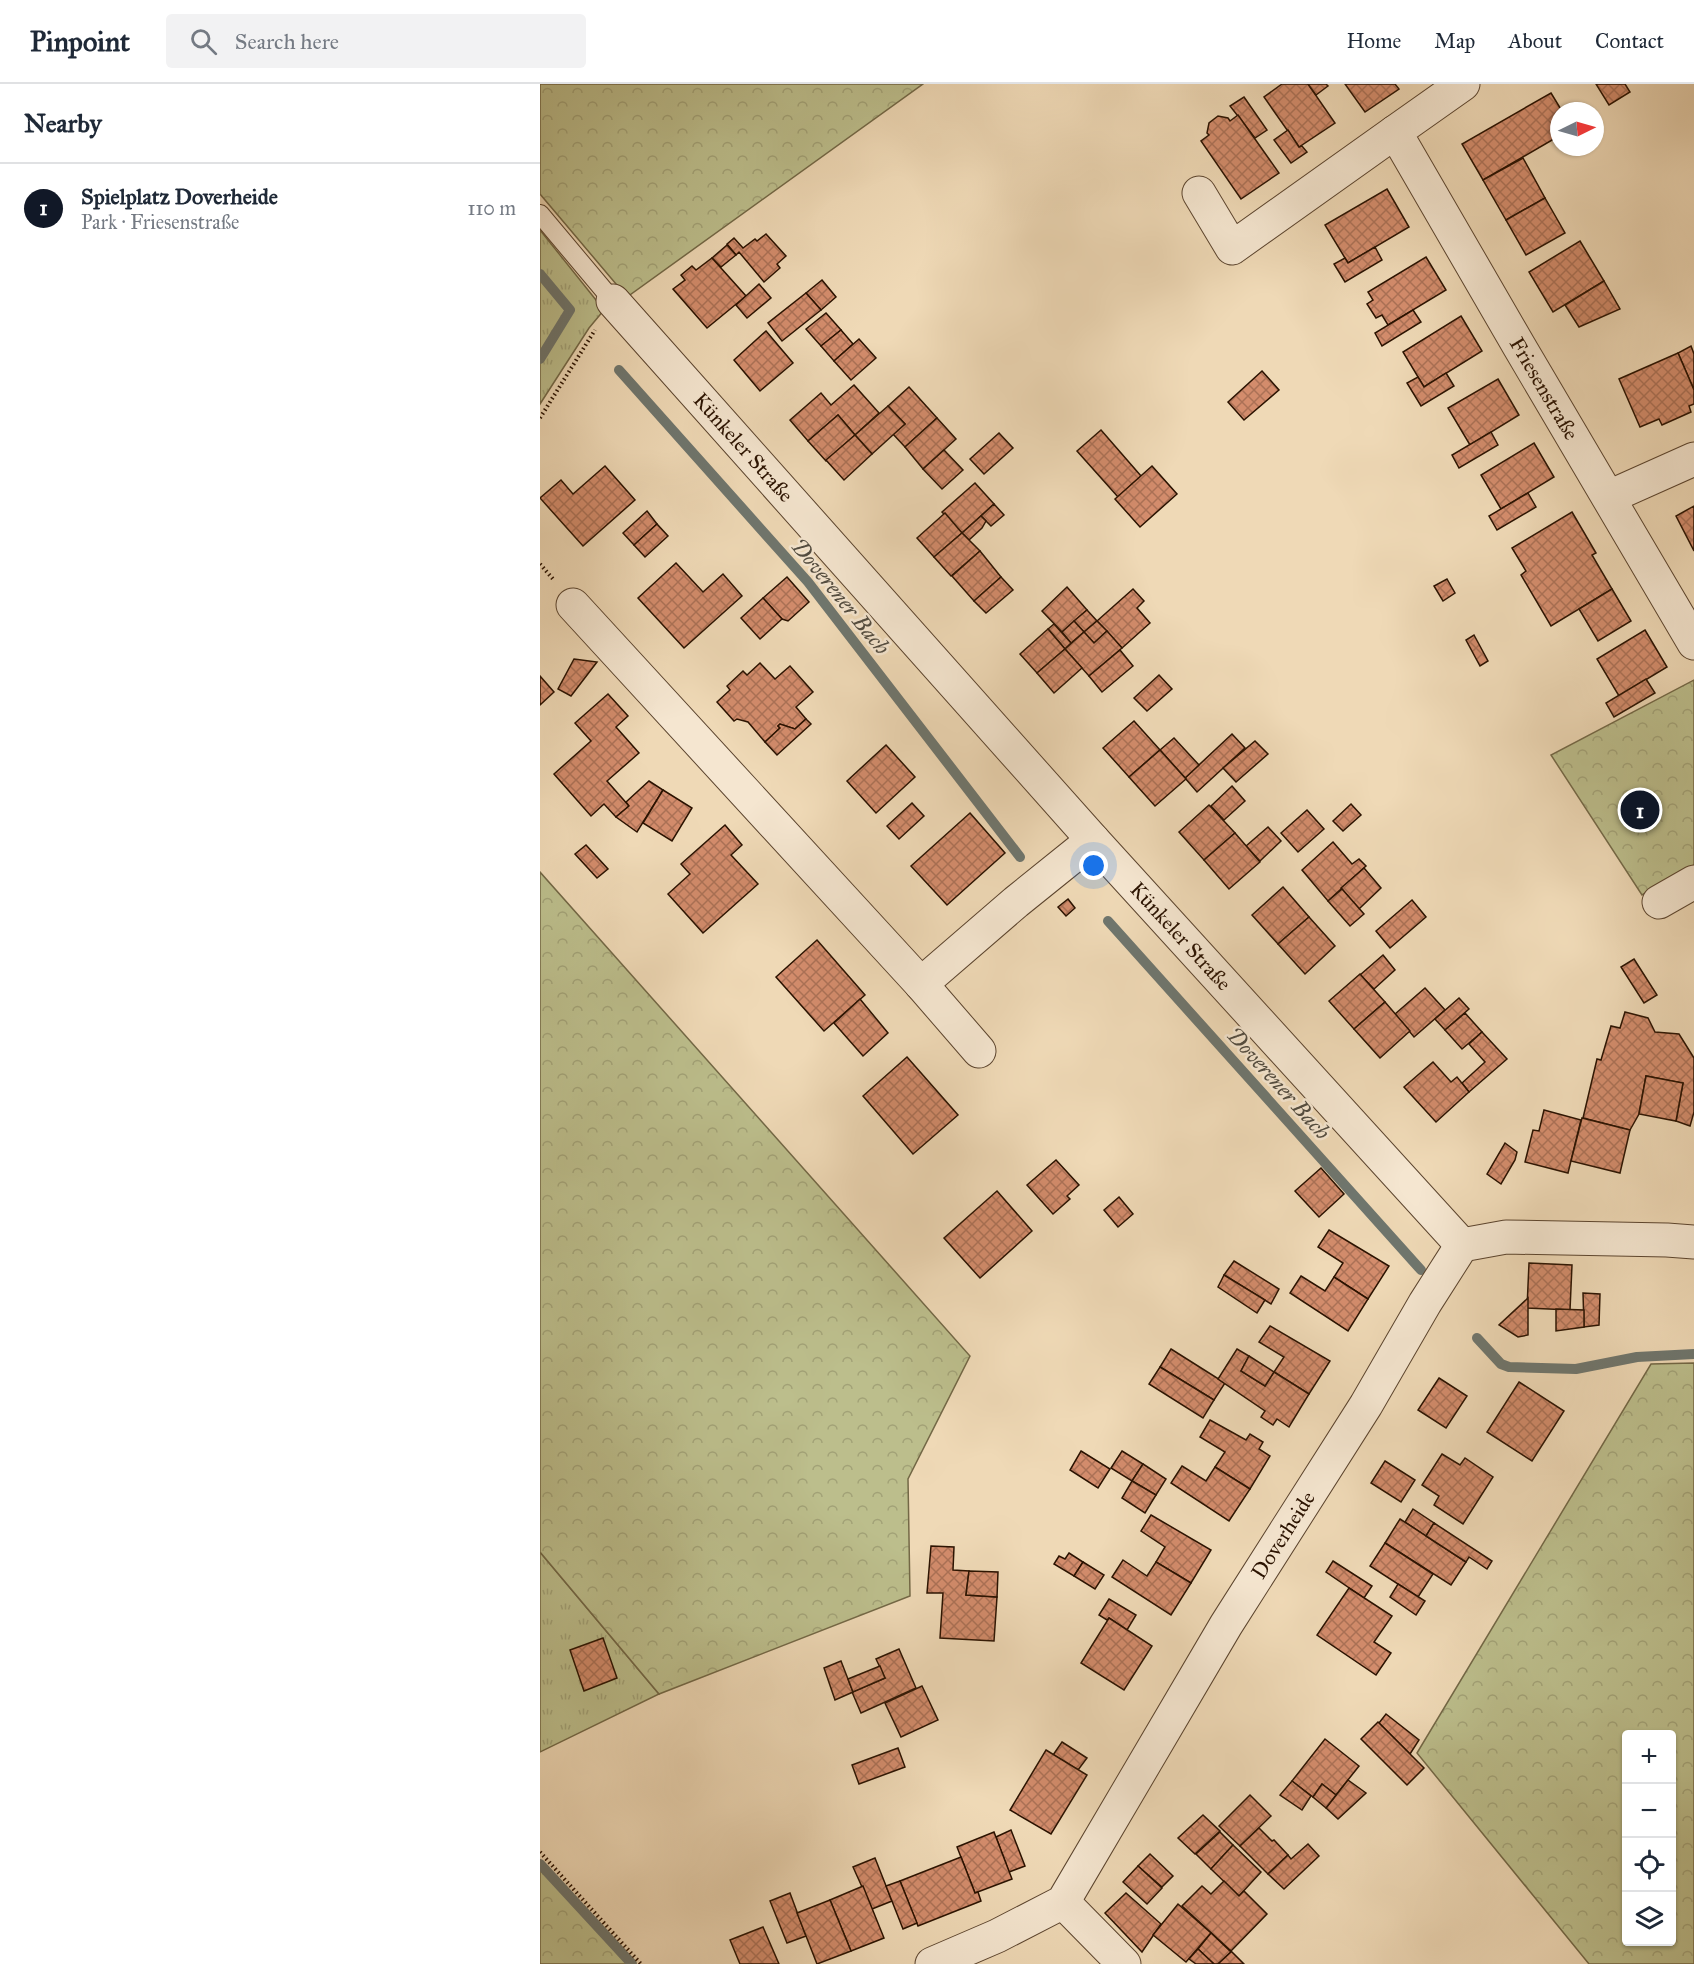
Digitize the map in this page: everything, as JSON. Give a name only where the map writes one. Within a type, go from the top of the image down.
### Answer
[{"type":"street","points":[[1199,193],[1232,249],[1463,84]]},
{"type":"street","name":"Friesenstraße","points":[[1395,132],[1694,643]]},
{"type":"street","name":"Künkeler Straße","points":[[607,311],[1093,840],[1454,1256]]},
{"type":"street","points":[[1609,497],[1694,459]]},
{"type":"street","points":[[573,605],[921,984],[979,1051]]},
{"type":"street","points":[[921,984],[1016,902],[1093,840]]},
{"type":"street","points":[[1659,902],[1694,882]]},
{"type":"street","points":[[1454,1256],[1506,1237],[1694,1242]]},
{"type":"street","name":"Doverheide","points":[[1063,1902],[1226,1625],[1366,1405],[1454,1256]]},
{"type":"street","points":[[932,1964],[997,1936],[1063,1902],[1124,1964]]},
{"type":"lane","name":"Künkeler Straße","points":[[540,214],[607,311]]},
{"type":"path","points":[[540,418],[607,311]]},
{"type":"path","points":[[540,1852],[641,1964]]},
{"type":"green space","points":[[540,84],[923,84],[627,297],[540,194]]},
{"type":"green space","points":[[540,230],[604,310],[589,328],[540,404]]},
{"type":"green space","points":[[1694,680],[1694,865],[1642,895],[1551,755]]},
{"type":"green space","points":[[540,872],[970,1356],[908,1479],[910,1596],[659,1694],[540,1552]]},
{"type":"green space","points":[[1694,1363],[1694,1964],[1589,1964],[1417,1753],[1651,1364]]},
{"type":"green space","points":[[540,1552],[659,1694],[540,1752]]},
{"type":"green space","points":[[540,1867],[627,1964],[540,1964]]},
{"type":"building","points":[[1282,84],[1308,84],[1335,123],[1299,147],[1264,97]]},
{"type":"building","points":[[1308,84],[1326,84],[1328,86],[1316,95]]},
{"type":"building","points":[[1345,84],[1395,84],[1399,89],[1365,112]]},
{"type":"building","points":[[1596,84],[1625,84],[1630,92],[1609,105]]},
{"type":"building","points":[[1551,93],[1556,102],[1550,102],[1550,141],[1483,180],[1462,144]]},
{"type":"building","points":[[1244,97],[1267,130],[1255,138],[1230,106]]},
{"type":"building","points":[[1238,115],[1279,173],[1241,199],[1201,141],[1209,135],[1207,133],[1209,123],[1218,116],[1228,118],[1230,121]]},
{"type":"building","points":[[1288,130],[1299,147],[1302,146],[1307,152],[1291,163],[1274,140]]},
{"type":"building","points":[[1523,158],[1545,198],[1506,220],[1483,180]]},
{"type":"building","points":[[1387,189],[1409,227],[1348,263],[1325,225]]},
{"type":"building","points":[[1545,198],[1565,233],[1526,255],[1506,220]]},
{"type":"building","points":[[766,234],[786,256],[777,264],[780,268],[764,282],[739,252],[736,255],[727,244],[734,238],[743,248]]},
{"type":"building","points":[[1580,241],[1604,281],[1553,312],[1529,272]]},
{"type":"building","points":[[727,245],[736,255],[721,267],[712,258]]},
{"type":"building","points":[[1375,247],[1382,260],[1345,282],[1334,264],[1345,258],[1348,263]]},
{"type":"building","points":[[1426,257],[1446,290],[1388,325],[1382,315],[1376,318],[1367,304],[1373,300],[1368,292]]},
{"type":"building","points":[[712,258],[746,296],[707,328],[673,289],[685,280],[681,275],[692,266],[696,270]]},
{"type":"building","points":[[822,280],[836,297],[821,310],[806,293]]},
{"type":"building","points":[[1604,281],[1620,309],[1579,327],[1565,305]]},
{"type":"building","points":[[759,284],[771,298],[747,318],[736,305]]},
{"type":"building","points":[[806,293],[821,310],[782,341],[768,323]]},
{"type":"building","points":[[1413,310],[1421,322],[1382,346],[1375,333]]},
{"type":"building","points":[[826,313],[841,330],[821,346],[806,329]]},
{"type":"building","points":[[1461,316],[1482,351],[1424,387],[1403,352]]},
{"type":"building","points":[[841,330],[853,344],[834,361],[821,346]]},
{"type":"building","points":[[766,331],[793,363],[760,391],[734,360]]},
{"type":"building","points":[[859,339],[876,358],[851,380],[834,361]]},
{"type":"building","points":[[1691,346],[1694,354],[1694,390],[1678,353]]},
{"type":"building","points":[[1678,353],[1694,390],[1694,404],[1689,406],[1691,412],[1662,425],[1659,419],[1640,427],[1619,379]]},
{"type":"building","points":[[1262,371],[1279,390],[1244,420],[1228,402]]},
{"type":"building","points":[[1446,373],[1454,386],[1421,406],[1407,383],[1418,377],[1424,387]]},
{"type":"building","points":[[1498,379],[1519,415],[1470,445],[1448,408]]},
{"type":"building","points":[[854,385],[879,413],[855,435],[838,415],[808,441],[790,420],[821,393],[831,405]]},
{"type":"building","points":[[909,387],[937,418],[905,447],[893,434],[905,424],[888,406]]},
{"type":"building","points":[[888,406],[905,424],[872,454],[855,435]]},
{"type":"building","points":[[838,415],[855,435],[826,461],[808,441]]},
{"type":"building","points":[[937,418],[956,439],[923,469],[905,447]]},
{"type":"building","points":[[1101,430],[1141,476],[1118,497],[1077,451]]},
{"type":"building","points":[[1491,432],[1498,445],[1459,468],[1452,455]]},
{"type":"building","points":[[999,433],[1013,448],[984,474],[970,459]]},
{"type":"building","points":[[855,435],[872,454],[844,480],[826,460]]},
{"type":"building","points":[[1534,443],[1554,477],[1501,509],[1481,475]]},
{"type":"building","points":[[944,450],[963,470],[942,489],[923,469]]},
{"type":"building","points":[[605,466],[635,500],[583,546],[540,498],[561,480],[573,494]]},
{"type":"building","points":[[1152,466],[1177,494],[1140,527],[1115,499]]},
{"type":"building","points":[[975,483],[994,504],[962,533],[942,512]]},
{"type":"building","points":[[1528,493],[1536,507],[1497,530],[1489,516]]},
{"type":"building","points":[[994,504],[1004,515],[991,526],[981,516]]},
{"type":"building","points":[[1694,506],[1694,551],[1676,516]]},
{"type":"building","points":[[647,511],[657,524],[634,545],[623,533]]},
{"type":"building","points":[[1572,512],[1596,553],[1592,555],[1612,589],[1551,626],[1521,575],[1526,571],[1512,548]]},
{"type":"building","points":[[945,513],[962,533],[934,557],[917,538]]},
{"type":"building","points":[[981,516],[986,521],[969,540],[962,533]]},
{"type":"building","points":[[657,524],[668,536],[645,557],[634,545]]},
{"type":"building","points":[[962,533],[980,551],[951,576],[934,557]]},
{"type":"building","points":[[980,551],[1001,577],[974,601],[952,576]]},
{"type":"building","points":[[676,563],[703,592],[723,574],[742,596],[684,648],[638,598]]},
{"type":"building","points":[[787,577],[809,602],[788,621],[782,619],[763,598]]},
{"type":"building","points":[[1001,577],[1013,590],[986,613],[974,601]]},
{"type":"building","points":[[1447,579],[1455,593],[1443,601],[1434,586]]},
{"type":"building","points":[[1067,587],[1087,610],[1062,632],[1042,611]]},
{"type":"building","points":[[1133,589],[1144,601],[1137,608],[1150,623],[1122,648],[1097,621]]},
{"type":"building","points":[[1612,589],[1631,621],[1598,641],[1579,609]]},
{"type":"building","points":[[763,598],[782,619],[760,639],[741,618]]},
{"type":"building","points":[[1087,610],[1097,621],[1084,632],[1074,621]]},
{"type":"building","points":[[1074,621],[1084,632],[1071,643],[1062,632]]},
{"type":"building","points":[[1097,621],[1107,631],[1094,643],[1084,632]]},
{"type":"building","points":[[1054,624],[1071,643],[1065,649],[1048,629]]},
{"type":"building","points":[[1048,629],[1065,649],[1037,673],[1020,654]]},
{"type":"building","points":[[1645,630],[1667,667],[1619,696],[1597,659]]},
{"type":"building","points":[[1107,631],[1122,648],[1089,676],[1065,649],[1084,632],[1094,643]]},
{"type":"building","points":[[1474,635],[1488,661],[1480,666],[1466,640]]},
{"type":"building","points":[[1065,649],[1082,668],[1054,693],[1037,673]]},
{"type":"building","points":[[1120,650],[1133,666],[1102,692],[1089,676]]},
{"type":"building","points":[[574,659],[597,662],[571,696],[558,689]]},
{"type":"building","points":[[760,663],[775,679],[790,666],[813,692],[796,707],[806,719],[795,729],[780,724],[778,726],[780,728],[765,742],[748,722],[737,719],[734,721],[717,702],[730,690],[727,686],[743,671],[747,675]]},
{"type":"building","points":[[1159,675],[1172,689],[1147,711],[1134,698]]},
{"type":"building","points":[[540,676],[554,692],[540,705]]},
{"type":"building","points":[[1646,679],[1655,693],[1614,717],[1606,703]]},
{"type":"building","points":[[608,694],[628,716],[616,727],[639,753],[607,781],[629,806],[616,817],[604,804],[591,816],[554,774],[591,741],[575,723]]},
{"type":"building","points":[[806,719],[811,724],[777,755],[765,742],[780,728],[778,726],[780,724],[795,729]]},
{"type":"building","points":[[1134,721],[1160,750],[1129,777],[1103,748]]},
{"type":"building","points":[[1232,734],[1245,748],[1197,792],[1185,778]]},
{"type":"building","points":[[1174,738],[1199,765],[1185,778],[1160,750]]},
{"type":"building","points":[[1255,741],[1268,754],[1236,782],[1223,768]]},
{"type":"building","points":[[886,745],[915,777],[876,813],[847,781]]},
{"type":"building","points":[[1160,750],[1186,779],[1155,806],[1129,777]]},
{"type":"building","points":[[649,781],[663,790],[637,832],[616,817],[629,806],[626,802]]},
{"type":"building","points":[[1232,786],[1245,801],[1224,820],[1211,806]]},
{"type":"building","points":[[663,790],[692,808],[672,841],[643,823]]},
{"type":"building","points":[[912,803],[924,816],[899,839],[887,826]]},
{"type":"building","points":[[1351,804],[1361,815],[1343,831],[1333,821]]},
{"type":"building","points":[[1209,805],[1235,833],[1204,860],[1179,832]]},
{"type":"building","points":[[1307,810],[1324,829],[1298,852],[1281,833]]},
{"type":"building","points":[[970,813],[1005,853],[947,905],[911,866]]},
{"type":"building","points":[[725,825],[742,845],[731,855],[758,884],[703,933],[668,894],[690,874],[681,864]]},
{"type":"building","points":[[1268,827],[1281,841],[1260,861],[1246,846]]},
{"type":"building","points":[[1235,833],[1260,862],[1229,889],[1204,860]]},
{"type":"building","points":[[1333,842],[1352,864],[1359,859],[1366,866],[1328,901],[1302,870]]},
{"type":"building","points":[[586,845],[608,869],[597,878],[575,854]]},
{"type":"building","points":[[1364,868],[1381,888],[1359,909],[1341,888]]},
{"type":"building","points":[[1283,887],[1309,917],[1278,944],[1252,915]]},
{"type":"building","points":[[1342,889],[1364,914],[1350,926],[1328,901]]},
{"type":"building","points":[[1068,899],[1075,908],[1066,916],[1058,907]]},
{"type":"building","points":[[1412,900],[1426,917],[1390,948],[1376,931]]},
{"type":"building","points":[[1309,917],[1335,946],[1305,974],[1278,944]]},
{"type":"building","points":[[817,940],[865,995],[824,1031],[776,977]]},
{"type":"building","points":[[1383,955],[1395,970],[1374,989],[1360,975]]},
{"type":"building","points":[[1634,959],[1657,995],[1644,1003],[1621,967]]},
{"type":"building","points":[[1360,974],[1385,1002],[1354,1029],[1329,1001]]},
{"type":"building","points":[[1425,988],[1445,1010],[1414,1037],[1395,1014]]},
{"type":"building","points":[[1459,998],[1469,1009],[1445,1030],[1435,1019]]},
{"type":"building","points":[[860,999],[888,1033],[863,1056],[834,1023]]},
{"type":"building","points":[[1385,1002],[1410,1031],[1380,1058],[1354,1029]]},
{"type":"building","points":[[1625,1012],[1648,1018],[1655,1032],[1679,1034],[1694,1058],[1694,1112],[1690,1126],[1676,1121],[1683,1083],[1646,1076],[1639,1114],[1630,1130],[1583,1118],[1597,1059],[1601,1060],[1611,1026],[1620,1028]]},
{"type":"building","points":[[1465,1013],[1482,1032],[1462,1049],[1445,1030]]},
{"type":"building","points":[[1482,1032],[1507,1059],[1469,1092],[1462,1083],[1485,1062],[1469,1044]]},
{"type":"building","points":[[907,1057],[958,1115],[913,1154],[863,1096]]},
{"type":"building","points":[[1433,1062],[1451,1082],[1457,1077],[1469,1092],[1436,1122],[1404,1087]]},
{"type":"building","points":[[1646,1076],[1683,1083],[1676,1121],[1639,1114]]},
{"type":"building","points":[[1544,1110],[1581,1120],[1568,1173],[1525,1162],[1533,1130],[1539,1131]]},
{"type":"building","points":[[1582,1118],[1630,1130],[1620,1173],[1571,1161]]},
{"type":"building","points":[[1505,1143],[1517,1152],[1501,1184],[1487,1174]]},
{"type":"building","points":[[1056,1160],[1079,1185],[1067,1196],[1070,1199],[1053,1214],[1027,1185]]},
{"type":"building","points":[[1321,1168],[1344,1194],[1319,1217],[1295,1191]]},
{"type":"building","points":[[997,1191],[1032,1231],[980,1278],[944,1238]]},
{"type":"building","points":[[1119,1197],[1133,1214],[1118,1227],[1104,1210]]},
{"type":"building","points":[[1329,1230],[1389,1266],[1368,1299],[1334,1277],[1343,1263],[1318,1247]]},
{"type":"building","points":[[1234,1261],[1279,1289],[1271,1304],[1224,1275]]},
{"type":"building","points":[[1529,1263],[1572,1265],[1570,1310],[1527,1308]]},
{"type":"building","points":[[1224,1275],[1265,1300],[1257,1313],[1218,1287]]},
{"type":"building","points":[[1301,1276],[1325,1291],[1334,1277],[1368,1299],[1348,1331],[1290,1293]]},
{"type":"building","points":[[1583,1293],[1600,1294],[1599,1325],[1584,1327]]},
{"type":"building","points":[[1528,1298],[1528,1335],[1518,1337],[1499,1325]]},
{"type":"building","points":[[1556,1309],[1584,1310],[1584,1327],[1556,1331]]},
{"type":"building","points":[[1270,1326],[1330,1361],[1309,1394],[1274,1372],[1284,1357],[1259,1342]]},
{"type":"building","points":[[1171,1349],[1225,1383],[1214,1400],[1160,1367]]},
{"type":"building","points":[[1237,1349],[1249,1356],[1241,1371],[1265,1386],[1274,1372],[1309,1394],[1289,1427],[1277,1419],[1273,1425],[1261,1417],[1265,1411],[1218,1379]]},
{"type":"building","points":[[1249,1356],[1274,1372],[1265,1386],[1241,1371]]},
{"type":"building","points":[[1160,1367],[1214,1400],[1203,1418],[1149,1384]]},
{"type":"building","points":[[1439,1378],[1467,1396],[1446,1428],[1418,1410]]},
{"type":"building","points":[[1519,1382],[1564,1411],[1532,1461],[1487,1432]]},
{"type":"building","points":[[1210,1420],[1246,1440],[1250,1434],[1263,1442],[1259,1449],[1270,1456],[1250,1489],[1215,1467],[1225,1452],[1200,1437]]},
{"type":"building","points":[[1081,1451],[1110,1469],[1098,1488],[1070,1470]]},
{"type":"building","points":[[1122,1451],[1143,1464],[1132,1481],[1111,1468]]},
{"type":"building","points":[[1442,1454],[1460,1465],[1465,1458],[1493,1477],[1463,1524],[1434,1505],[1439,1496],[1422,1485]]},
{"type":"building","points":[[1385,1461],[1415,1480],[1401,1502],[1371,1483]]},
{"type":"building","points":[[1143,1464],[1166,1479],[1156,1495],[1132,1481]]},
{"type":"building","points":[[1182,1466],[1206,1481],[1215,1467],[1250,1489],[1229,1521],[1171,1483]]},
{"type":"building","points":[[1132,1481],[1156,1495],[1145,1513],[1122,1498]]},
{"type":"building","points":[[1413,1509],[1434,1523],[1426,1536],[1405,1522]]},
{"type":"building","points":[[1151,1515],[1211,1550],[1191,1583],[1156,1562],[1165,1547],[1141,1531]]},
{"type":"building","points":[[1400,1519],[1466,1562],[1451,1585],[1385,1543]]},
{"type":"building","points":[[1434,1523],[1492,1561],[1487,1569],[1469,1557],[1466,1562],[1426,1536]]},
{"type":"building","points":[[1385,1543],[1433,1574],[1418,1597],[1370,1566]]},
{"type":"building","points":[[931,1546],[954,1547],[953,1570],[969,1571],[966,1595],[997,1597],[994,1641],[940,1638],[943,1593],[927,1593]]},
{"type":"building","points":[[1069,1553],[1083,1562],[1074,1576],[1054,1564],[1059,1556],[1065,1559]]},
{"type":"building","points":[[1123,1560],[1147,1576],[1156,1562],[1191,1583],[1171,1615],[1112,1577]]},
{"type":"building","points":[[1333,1561],[1372,1586],[1364,1598],[1326,1572]]},
{"type":"building","points":[[1083,1562],[1104,1575],[1095,1589],[1074,1576]]},
{"type":"building","points":[[969,1571],[998,1572],[997,1597],[966,1595]]},
{"type":"building","points":[[1398,1584],[1425,1601],[1416,1615],[1390,1597]]},
{"type":"building","points":[[1349,1588],[1392,1616],[1374,1642],[1391,1653],[1376,1675],[1317,1635]]},
{"type":"building","points":[[1109,1599],[1136,1615],[1127,1630],[1109,1618],[1107,1620],[1099,1615]]},
{"type":"building","points":[[1109,1618],[1152,1646],[1124,1690],[1081,1663]]},
{"type":"building","points":[[603,1638],[617,1678],[584,1691],[570,1650]]},
{"type":"building","points":[[899,1649],[916,1688],[861,1713],[852,1692],[885,1678],[876,1659]]},
{"type":"building","points":[[841,1661],[853,1692],[835,1700],[824,1668]]},
{"type":"building","points":[[880,1666],[885,1678],[853,1692],[848,1679]]},
{"type":"building","points":[[922,1686],[938,1720],[901,1737],[885,1703]]},
{"type":"building","points":[[1386,1714],[1419,1740],[1410,1754],[1379,1723]]},
{"type":"building","points":[[1378,1722],[1424,1768],[1407,1785],[1361,1739]]},
{"type":"building","points":[[1325,1739],[1359,1766],[1336,1795],[1322,1784],[1313,1797],[1292,1781]]},
{"type":"building","points":[[1062,1742],[1087,1758],[1078,1770],[1053,1755]]},
{"type":"building","points":[[898,1748],[905,1767],[859,1784],[852,1765]]},
{"type":"building","points":[[1046,1750],[1087,1775],[1051,1834],[1010,1810]]},
{"type":"building","points":[[1348,1780],[1366,1793],[1338,1819],[1326,1808]]},
{"type":"building","points":[[1292,1781],[1311,1796],[1302,1810],[1280,1795]]},
{"type":"building","points":[[1322,1784],[1336,1795],[1326,1808],[1313,1797]]},
{"type":"building","points":[[1250,1795],[1271,1816],[1240,1846],[1219,1826]]},
{"type":"building","points":[[1203,1815],[1220,1831],[1195,1854],[1178,1838]]},
{"type":"building","points":[[1259,1828],[1288,1855],[1268,1874],[1240,1846]]},
{"type":"building","points":[[1011,1830],[1025,1866],[1009,1872],[996,1837]]},
{"type":"building","points":[[994,1832],[1012,1879],[975,1893],[957,1847]]},
{"type":"building","points":[[1220,1832],[1233,1845],[1211,1869],[1196,1854]]},
{"type":"building","points":[[1308,1844],[1319,1856],[1284,1889],[1268,1874],[1288,1855],[1291,1859]]},
{"type":"building","points":[[1233,1845],[1261,1872],[1239,1896],[1211,1869]]},
{"type":"building","points":[[1150,1854],[1173,1876],[1162,1887],[1138,1866]]},
{"type":"building","points":[[961,1857],[975,1893],[978,1892],[981,1901],[918,1926],[900,1881]]},
{"type":"building","points":[[875,1858],[892,1901],[872,1909],[853,1867]]},
{"type":"building","points":[[1138,1866],[1162,1888],[1147,1904],[1123,1882]]},
{"type":"building","points":[[900,1881],[917,1923],[903,1929],[886,1886]]},
{"type":"building","points":[[1224,1881],[1239,1896],[1244,1891],[1267,1914],[1231,1951],[1182,1906],[1202,1886],[1211,1894]]},
{"type":"building","points":[[863,1886],[884,1938],[851,1951],[830,1900]]},
{"type":"building","points":[[790,1893],[806,1936],[787,1943],[770,1901]]},
{"type":"building","points":[[1126,1893],[1161,1924],[1142,1952],[1105,1913]]},
{"type":"building","points":[[830,1900],[851,1951],[817,1964],[797,1913]]},
{"type":"building","points":[[1178,1904],[1211,1933],[1186,1962],[1153,1935]]},
{"type":"building","points":[[763,1927],[779,1964],[740,1964],[730,1940]]},
{"type":"building","points":[[1211,1933],[1231,1952],[1218,1964],[1214,1964],[1198,1949]]},
{"type":"building","points":[[1198,1949],[1214,1964],[1196,1964],[1189,1959]]},
{"type":"building","points":[[1231,1952],[1244,1964],[1218,1964]]},
{"type":"waterway","points":[[540,274],[570,310],[540,359]]},
{"type":"waterway","name":"Doverener Bach","points":[[619,370],[808,582],[1020,857]]},
{"type":"waterway","name":"Doverener Bach","points":[[1108,921],[1421,1270]]},
{"type":"waterway","name":"Doverener Bach","points":[[1477,1338],[1501,1364],[1509,1367],[1576,1369],[1637,1357],[1694,1354]]},
{"type":"waterway","points":[[540,1864],[632,1964]]},
{"type":"place","name":"Spielplatz Doverheide","points":[[1640,810]]}]
